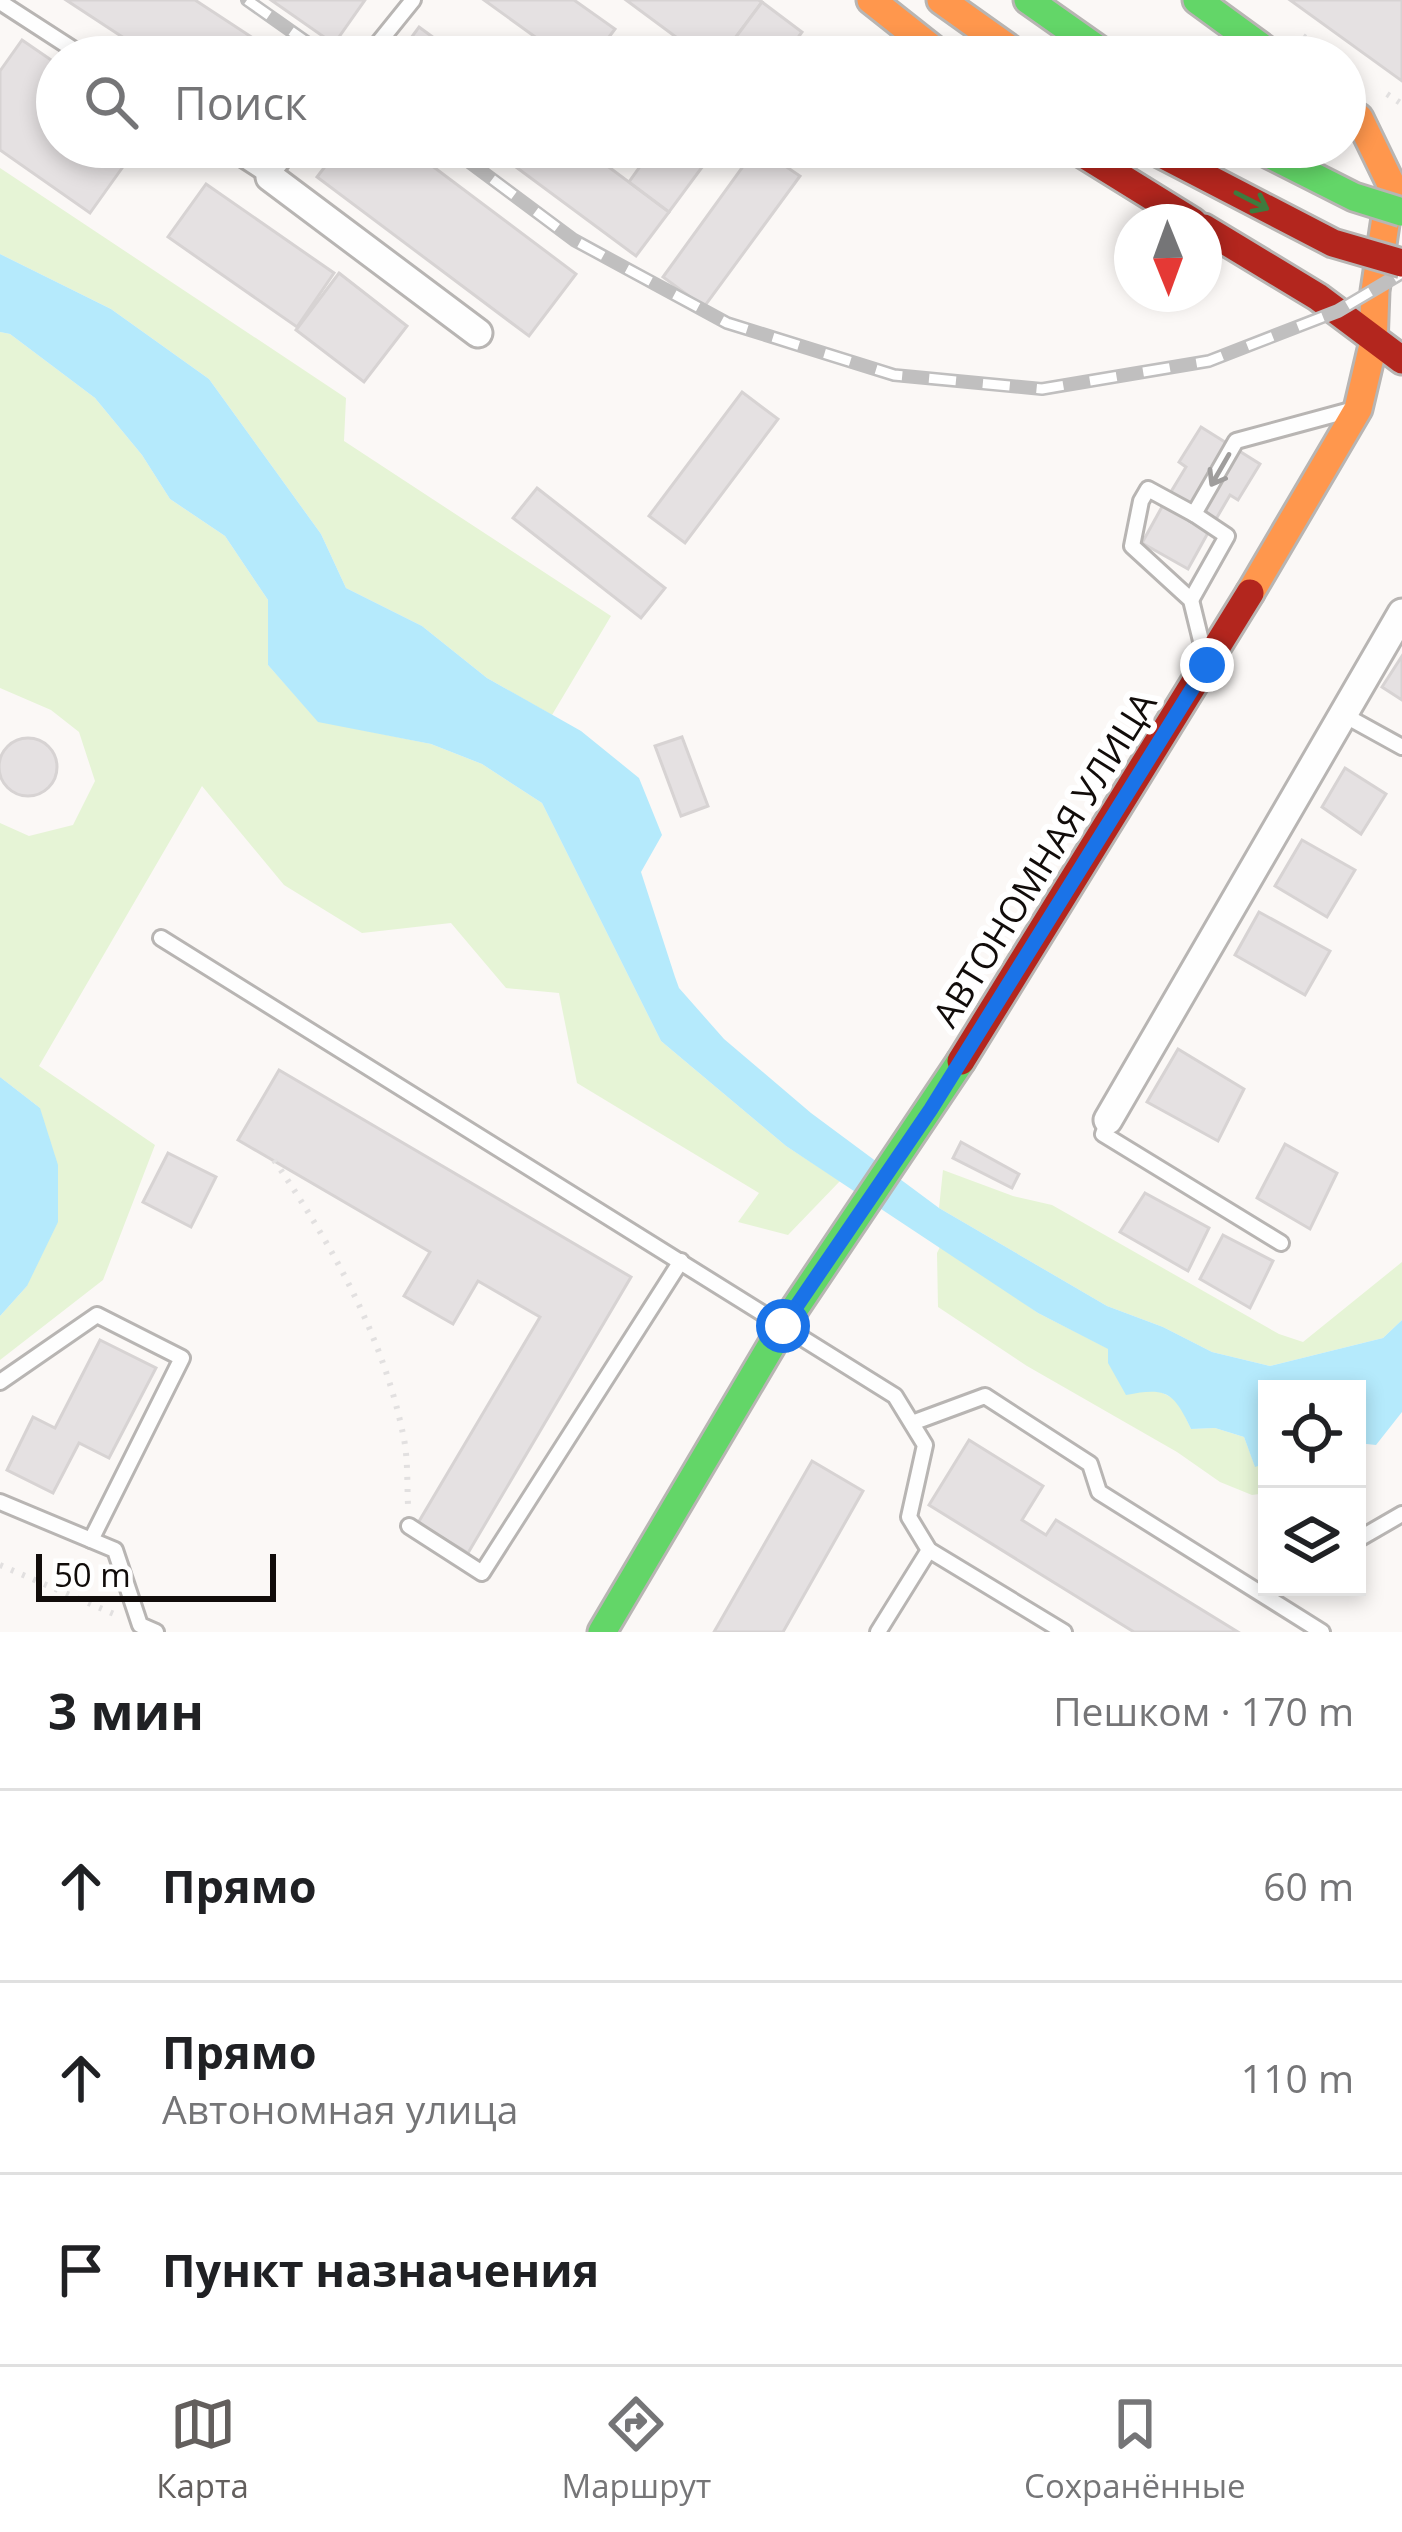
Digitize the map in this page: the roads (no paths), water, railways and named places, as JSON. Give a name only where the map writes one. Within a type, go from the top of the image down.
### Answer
[{"type":"main road","points":[[872,0],[917,36]]},
{"type":"main road","points":[[941,0],[992,36]]},
{"type":"main road","points":[[1028,0],[1079,36]]},
{"type":"main road","points":[[1197,0],[1246,36]]},
{"type":"main road","name":"АВТОНОМНАЯ УЛИЦА","points":[[602,1632],[783,1326],[931,1109],[1207,665],[1358,409],[1373,344],[1375,291],[1396,183],[1366,135]]},
{"type":"main road","points":[[1106,168],[1164,204]]},
{"type":"main road","points":[[1188,168],[1333,243],[1402,263]]},
{"type":"main road","points":[[1297,168],[1354,197],[1402,212]]},
{"type":"main road","points":[[1222,239],[1338,310],[1373,344],[1402,360]]},
{"type":"street","points":[[270,177],[478,333]]},
{"type":"street","points":[[1108,1120],[1402,613]]},
{"type":"lane","points":[[384,36],[413,0]]},
{"type":"lane","points":[[0,2],[53,36]]},
{"type":"lane","points":[[256,168],[270,177],[277,168]]},
{"type":"lane","points":[[1194,514],[1237,441],[1358,409]]},
{"type":"lane","points":[[1191,600],[1227,536],[1148,489],[1132,546],[1191,600],[1207,665]]},
{"type":"lane","points":[[1344,715],[1402,747]]},
{"type":"lane","points":[[160,938],[895,1396],[925,1445],[909,1517],[929,1550],[1064,1632]]},
{"type":"lane","points":[[1108,1120],[1103,1134],[1281,1243]]},
{"type":"lane","points":[[409,1526],[482,1573],[681,1261]]},
{"type":"lane","points":[[0,1382],[97,1315],[182,1358],[91,1540]]},
{"type":"lane","points":[[912,1423],[985,1396],[1090,1464],[1099,1492],[1258,1585]]},
{"type":"lane","points":[[0,1502],[115,1550],[140,1625],[156,1632]]},
{"type":"lane","points":[[1366,1535],[1402,1514]]},
{"type":"lane","points":[[878,1632],[929,1550]]},
{"type":"lane","points":[[1275,1596],[1322,1632]]},
{"type":"water","points":[[0,254],[111,309],[209,379],[321,534],[346,588],[422,626],[487,678],[581,731],[639,778],[662,835],[641,872],[679,988],[724,1039],[811,1113],[939,1208],[1107,1306],[1212,1352],[1270,1366],[1383,1338],[1402,1320],[1402,1412],[1376,1445],[1366,1444],[1366,1380],[1258,1380],[1255,1467],[1244,1437],[1215,1428],[1191,1429],[1174,1400],[1160,1392],[1126,1395],[1108,1363],[1108,1349],[1038,1313],[786,1146],[661,1041],[542,803],[482,764],[431,744],[318,722],[268,665],[268,600],[225,536],[170,499],[142,455],[95,398],[10,334],[0,332]]},
{"type":"water","points":[[0,1077],[40,1108],[58,1165],[58,1222],[27,1286],[0,1316]]},
{"type":"railway","points":[[247,0],[298,36]]},
{"type":"railway","points":[[477,168],[574,240],[727,323],[894,375],[1042,389],[1209,361],[1338,311],[1402,273]]}]
